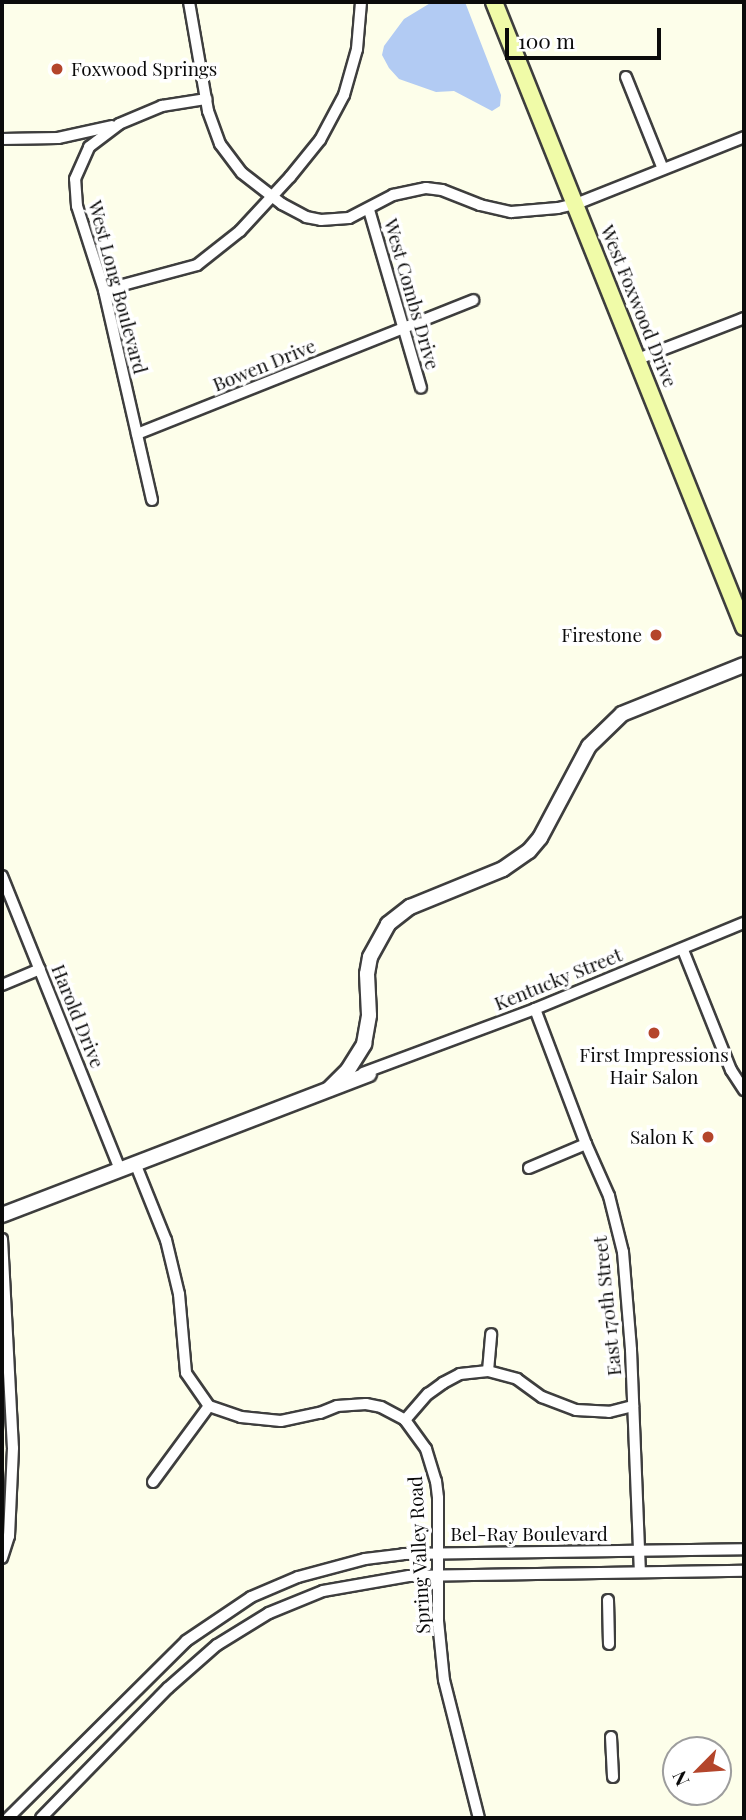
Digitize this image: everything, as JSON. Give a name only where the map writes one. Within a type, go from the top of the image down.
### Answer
[{"type":"main road","name":"West Foxwood Drive","points":[[494,2],[744,627]]},
{"type":"street","points":[[104,290],[197,265],[240,231],[271,194],[307,158],[333,118],[351,74],[357,49],[361,2]]},
{"type":"street","points":[[192,3],[212,127],[231,160],[256,185],[294,212],[321,220],[349,218],[369,210],[393,195],[426,188],[512,212],[576,204],[744,137]]},
{"type":"street","points":[[626,77],[663,169]]},
{"type":"street","points":[[2,139],[42,139],[76,134],[119,124],[162,106],[206,99]]},
{"type":"street","name":"West Long Boulevard","points":[[119,124],[94,142],[79,166],[75,194],[104,290],[152,500]]},
{"type":"street","points":[[76,134],[94,142]]},
{"type":"street","name":"West Combs Drive","points":[[369,210],[421,388]]},
{"type":"street","name":"Bowen Drive","points":[[137,434],[473,300]]},
{"type":"street","points":[[638,359],[744,318]]},
{"type":"street","points":[[330,1089],[354,1062],[367,1032],[367,974],[370,957],[388,925],[410,907],[503,869],[529,851],[540,838],[589,746],[622,714],[744,665]]},
{"type":"street","name":"Harold Drive","points":[[2,876],[120,1169]]},
{"type":"street","name":"Kentucky Street","points":[[369,1074],[683,950],[744,923]]},
{"type":"street","points":[[683,950],[731,1070],[744,1090]]},
{"type":"street","points":[[2,985],[40,969]]},
{"type":"street","name":"East 170th Street","points":[[535,1009],[586,1144],[609,1196],[623,1252],[634,1406],[640,1572]]},
{"type":"street","points":[[354,1062],[384,1068]]},
{"type":"street","points":[[354,1062],[369,1074]]},
{"type":"street","points":[[2,1215],[369,1074]]},
{"type":"street","points":[[529,1168],[586,1144]]},
{"type":"street","points":[[135,1163],[166,1240],[179,1294],[186,1373],[209,1406],[153,1482]]},
{"type":"street","points":[[2,1239],[4,1348],[12,1404],[13,1492],[9,1536],[2,1558]]},
{"type":"street","points":[[488,1371],[491,1334]]},
{"type":"street","points":[[405,1420],[428,1394],[443,1383],[460,1374],[488,1371],[517,1379],[542,1397],[576,1410],[609,1412],[634,1406]]},
{"type":"street","name":"Spring Valley Road","points":[[209,1406],[241,1417],[281,1420],[320,1413],[337,1406],[366,1404],[381,1407],[405,1420],[426,1449],[434,1472],[438,1499],[438,1621],[449,1707],[479,1818]]},
{"type":"street","name":"Bel-Ray Boulevard","points":[[8,1818],[158,1667],[205,1627],[251,1597],[323,1569],[365,1559],[437,1552],[744,1549]]},
{"type":"street","name":"Bel-Ray Boulevard","points":[[41,1818],[168,1689],[217,1645],[269,1613],[323,1591],[375,1580],[437,1576],[744,1571]]},
{"type":"street","points":[[608,1600],[608,1644]]},
{"type":"street","points":[[205,1627],[217,1645]]},
{"type":"street","points":[[611,1737],[613,1777]]},
{"type":"water","points":[[432,2],[465,2],[501,95],[500,106],[492,111],[454,91],[436,92],[399,79],[389,68],[382,55],[384,46],[404,19]]},
{"type":"place","name":"Foxwood Springs","points":[[57,69]]},
{"type":"place","name":"Firestone","points":[[656,635]]},
{"type":"place","name":"First Impressions Hair Salon","points":[[654,1033]]},
{"type":"place","name":"Salon K","points":[[708,1137]]}]
